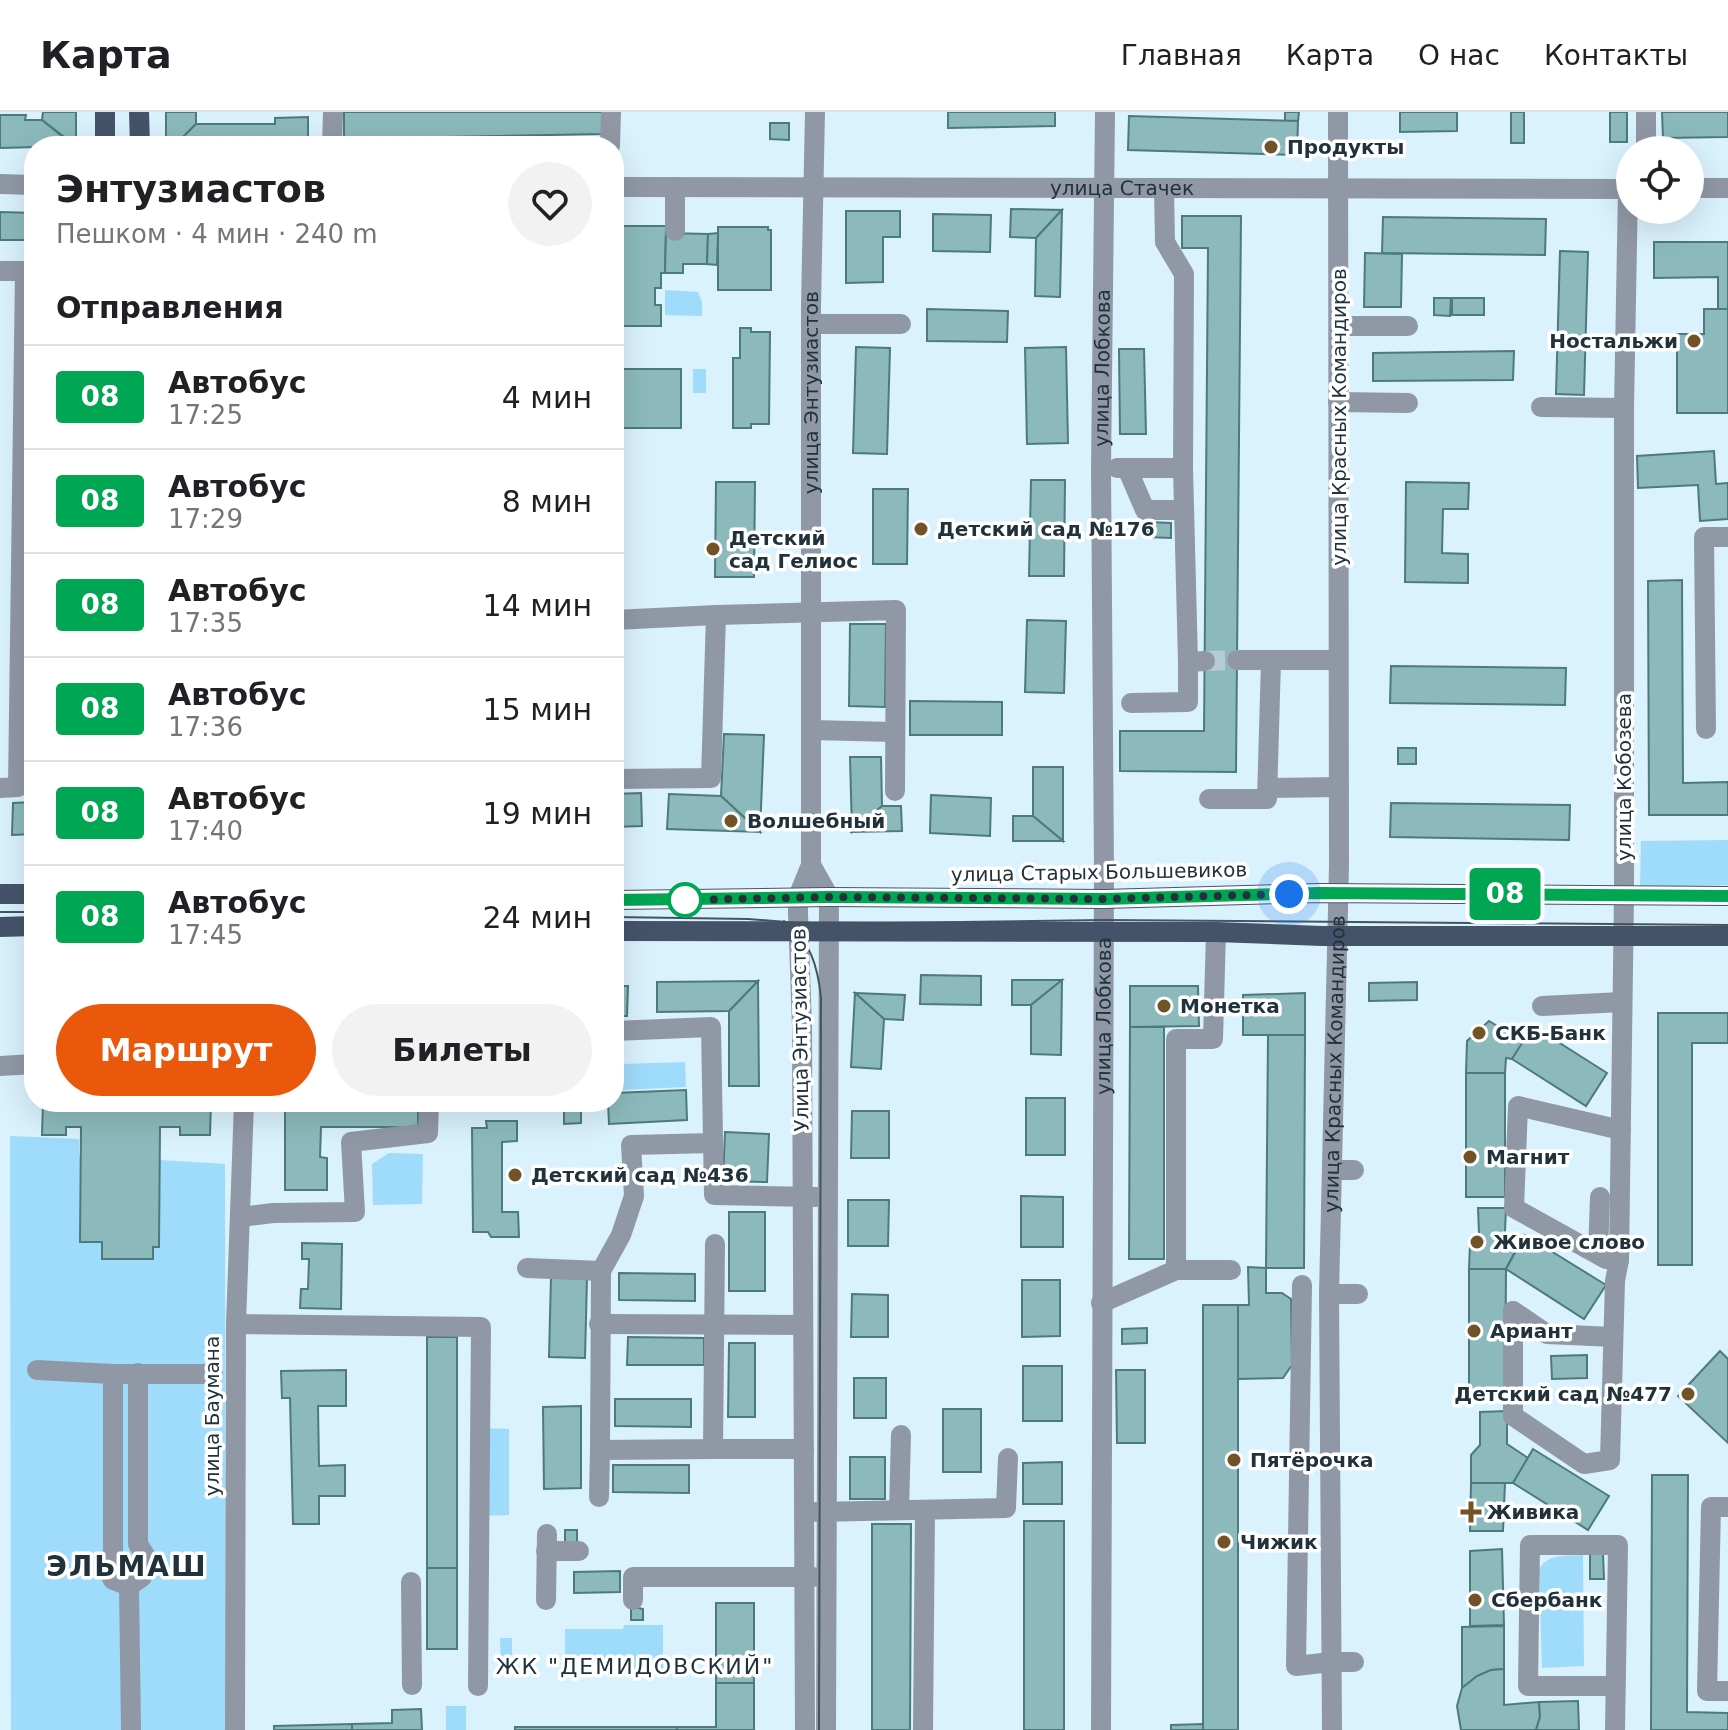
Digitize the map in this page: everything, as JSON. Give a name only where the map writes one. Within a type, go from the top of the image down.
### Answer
[{"type":"main road","points":[[105,112],[105,136]]},
{"type":"main road","points":[[139,112],[140,136]]},
{"type":"main road","name":"улица Старых Большевиков","points":[[624,900],[798,897],[1104,899],[1338,893],[1728,896]]},
{"type":"main road","points":[[0,894],[24,894]]},
{"type":"main road","points":[[0,927],[24,926]]},
{"type":"main road","points":[[624,931],[1728,936]]},
{"type":"street","points":[[332,136],[333,112]]},
{"type":"street","points":[[610,136],[611,112]]},
{"type":"street","name":"улица Энтузиастов","points":[[811,865],[811,324],[815,112]]},
{"type":"street","name":"улица Лобкова","points":[[1101,1730],[1104,899],[1101,469],[1105,112]]},
{"type":"street","name":"улица Красных Командиров","points":[[1332,1730],[1329,1294],[1338,936],[1338,112]]},
{"type":"street","points":[[1646,112],[1646,136]]},
{"type":"street","points":[[0,184],[24,185]]},
{"type":"street","name":"улица Стачек","points":[[624,187],[1616,189]]},
{"type":"street","points":[[675,187],[675,231]]},
{"type":"street","points":[[1704,188],[1728,188]]},
{"type":"street","points":[[1131,703],[1188,702],[1196,662],[1184,510],[1184,274],[1165,242],[1164,189]]},
{"type":"street","name":"улица Кобозева","points":[[1613,1337],[1547,1334],[1513,1311],[1513,1416],[1584,1464],[1610,1460],[1615,1281],[1619,1260],[1624,895],[1624,408],[1628,224]]},
{"type":"street","points":[[0,271],[24,271]]},
{"type":"street","points":[[811,324],[901,324]]},
{"type":"street","points":[[1339,326],[1408,326]]},
{"type":"street","points":[[1338,402],[1408,403]]},
{"type":"street","points":[[1541,407],[1624,408]]},
{"type":"street","points":[[1127,468],[1145,510],[1184,510]]},
{"type":"street","points":[[1101,469],[1183,468]]},
{"type":"street","points":[[1706,729],[1704,537],[1728,537]]},
{"type":"street","points":[[624,620],[896,610],[895,791]]},
{"type":"street","points":[[624,779],[711,778],[716,615]]},
{"type":"street","points":[[1237,660],[1338,660]]},
{"type":"street","points":[[1209,799],[1267,799],[1271,661]]},
{"type":"street","points":[[811,730],[894,732]]},
{"type":"street","points":[[0,788],[18,787],[24,735]]},
{"type":"street","points":[[1268,788],[1339,787]]},
{"type":"street","name":"Улица Энтузиастов","points":[[811,865],[829,897],[826,1730]]},
{"type":"street","name":"Улица Энтузиастов","points":[[805,1730],[803,1197],[798,897],[811,865]]},
{"type":"street","points":[[1176,1270],[1176,1039],[1213,1039],[1216,932]]},
{"type":"street","points":[[1542,1006],[1622,1002]]},
{"type":"street","points":[[624,1031],[711,1027],[714,1195],[828,1198]]},
{"type":"street","points":[[0,1066],[24,1065]]},
{"type":"street","points":[[1619,1260],[1606,1259],[1514,1208],[1518,1106],[1621,1130]]},
{"type":"street","name":"улица Баумана","points":[[235,1730],[236,1324],[244,1112]]},
{"type":"street","points":[[240,1217],[355,1212],[351,1142],[428,1133],[429,1112]]},
{"type":"street","points":[[599,1497],[601,1271],[621,1235],[634,1196],[631,1145],[713,1143]]},
{"type":"street","points":[[1333,1170],[1354,1170]]},
{"type":"street","points":[[1598,1254],[1600,1197]]},
{"type":"street","points":[[713,1449],[715,1244]]},
{"type":"street","points":[[527,1268],[601,1271]]},
{"type":"street","points":[[1101,1303],[1176,1270],[1231,1270]]},
{"type":"street","points":[[1302,1285],[1296,1666],[1354,1662]]},
{"type":"street","points":[[1329,1294],[1358,1294]]},
{"type":"street","points":[[236,1324],[481,1327],[478,1686]]},
{"type":"street","points":[[599,1324],[803,1325]]},
{"type":"street","points":[[1300,1343],[1329,1346]]},
{"type":"street","points":[[37,1370],[213,1374]]},
{"type":"street","points":[[129,1586],[142,1577],[146,1557],[138,1544],[138,1373]]},
{"type":"street","points":[[113,1374],[113,1553],[108,1560],[108,1569],[113,1580],[129,1586]]},
{"type":"street","points":[[899,1510],[901,1435]]},
{"type":"street","points":[[600,1450],[804,1449]]},
{"type":"street","points":[[804,1512],[1006,1508],[1008,1458]]},
{"type":"street","points":[[1728,1507],[1711,1507],[1707,1691],[1728,1691]]},
{"type":"street","points":[[923,1730],[925,1510]]},
{"type":"street","points":[[546,1600],[546,1542],[579,1551]]},
{"type":"street","points":[[1615,1730],[1616,1686],[1618,1545],[1530,1545],[1528,1686],[1616,1686]]},
{"type":"street","points":[[633,1600],[626,1577],[827,1576]]},
{"type":"street","points":[[411,1582],[412,1685]]},
{"type":"street","points":[[129,1586],[131,1730]]},
{"type":"shaded area","points":[[665,290],[698,292],[702,316],[665,315]]},
{"type":"shaded area","points":[[693,369],[706,369],[706,393],[693,393]]},
{"type":"shaded area","points":[[1728,840],[1728,885],[1640,887],[1641,841]]},
{"type":"shaded area","points":[[685,1062],[686,1087],[624,1090],[624,1064]]},
{"type":"shaded area","points":[[10,1136],[79,1139],[79,1155],[225,1164],[226,1730],[11,1730]]},
{"type":"shaded area","points":[[389,1153],[423,1154],[422,1204],[373,1205],[372,1164]]},
{"type":"shaded area","points":[[481,1428],[509,1429],[509,1515],[481,1516]]},
{"type":"shaded area","points":[[1583,1555],[1584,1666],[1542,1668],[1539,1570],[1552,1558]]},
{"type":"shaded area","points":[[624,1625],[663,1625],[663,1671],[565,1671],[565,1629],[623,1629]]},
{"type":"shaded area","points":[[500,1638],[512,1638],[512,1672],[501,1672]]},
{"type":"shaded area","points":[[446,1706],[466,1706],[466,1730],[446,1730]]},
{"type":"building","points":[[43,112],[76,112],[76,136],[63,136],[42,120]]},
{"type":"building","points":[[166,112],[196,112],[196,124],[184,136],[166,136]]},
{"type":"building","points":[[344,112],[604,112],[604,134],[344,136]]},
{"type":"building","points":[[948,112],[1055,112],[1055,126],[948,128]]},
{"type":"building","points":[[1285,112],[1299,112],[1298,121],[1285,121]]},
{"type":"building","points":[[1400,112],[1457,112],[1457,131],[1400,132]]},
{"type":"building","points":[[1511,112],[1524,112],[1524,143],[1511,143]]},
{"type":"building","points":[[1610,112],[1627,112],[1627,136],[1616,136],[1616,142],[1610,142]]},
{"type":"building","points":[[1662,112],[1728,112],[1728,137],[1663,136]]},
{"type":"building","points":[[0,115],[26,115],[25,120],[42,120],[62,136],[24,136],[24,147],[0,148]]},
{"type":"building","points":[[1129,116],[1298,121],[1297,155],[1128,150]]},
{"type":"building","points":[[308,117],[308,136],[184,136],[196,124],[275,124],[275,118]]},
{"type":"building","points":[[770,123],[789,123],[789,140],[770,139]]},
{"type":"building","points":[[1011,209],[1062,210],[1036,238],[1010,237]]},
{"type":"building","points":[[1062,210],[1060,297],[1035,296],[1036,238]]},
{"type":"building","points":[[846,211],[900,211],[900,237],[883,237],[883,282],[846,283]]},
{"type":"building","points":[[0,212],[24,213],[24,240],[0,240]]},
{"type":"building","points":[[933,214],[991,215],[990,252],[933,251]]},
{"type":"building","points":[[1182,216],[1241,216],[1236,772],[1120,771],[1120,731],[1204,731],[1208,248],[1182,248]]},
{"type":"building","points":[[1383,217],[1546,219],[1545,255],[1382,253]]},
{"type":"building","points":[[624,226],[666,226],[665,273],[661,273],[661,288],[655,288],[655,305],[661,305],[661,326],[624,326]]},
{"type":"building","points":[[718,227],[768,227],[771,230],[771,290],[718,290]]},
{"type":"building","points":[[666,233],[708,234],[707,264],[683,264],[683,273],[665,273]]},
{"type":"building","points":[[718,233],[717,265],[707,264],[708,234]]},
{"type":"building","points":[[1654,242],[1728,242],[1728,309],[1718,309],[1718,277],[1654,278]]},
{"type":"building","points":[[1560,251],[1588,252],[1584,395],[1556,394]]},
{"type":"building","points":[[1365,253],[1402,254],[1401,307],[1364,307]]},
{"type":"building","points":[[1434,298],[1451,298],[1450,316],[1434,315]]},
{"type":"building","points":[[1452,298],[1484,298],[1484,315],[1452,315]]},
{"type":"building","points":[[927,309],[1008,311],[1007,342],[927,341]]},
{"type":"building","points":[[1704,309],[1728,309],[1728,413],[1677,413],[1677,334],[1704,334]]},
{"type":"building","points":[[740,328],[751,328],[751,332],[770,332],[769,424],[751,424],[751,428],[733,428],[733,358],[740,358]]},
{"type":"building","points":[[856,347],[890,348],[887,454],[853,453]]},
{"type":"building","points":[[1066,347],[1068,443],[1027,444],[1025,348]]},
{"type":"building","points":[[1119,349],[1144,349],[1146,434],[1120,434]]},
{"type":"building","points":[[1514,351],[1513,380],[1373,381],[1373,353]]},
{"type":"building","points":[[624,369],[681,369],[681,428],[624,428]]},
{"type":"building","points":[[1714,451],[1716,484],[1728,483],[1728,519],[1700,521],[1698,485],[1638,488],[1637,456]]},
{"type":"building","points":[[1031,480],[1065,480],[1064,576],[1029,576]]},
{"type":"building","points":[[716,482],[755,482],[754,577],[715,577]]},
{"type":"building","points":[[1406,482],[1469,483],[1468,509],[1443,509],[1442,553],[1468,554],[1468,583],[1405,582]]},
{"type":"building","points":[[873,489],[908,489],[907,564],[873,564]]},
{"type":"building","points":[[1147,522],[1171,523],[1171,538],[1147,537]]},
{"type":"building","points":[[1682,580],[1683,783],[1728,782],[1728,815],[1649,815],[1648,581]]},
{"type":"building","points":[[1027,620],[1066,621],[1064,693],[1025,692]]},
{"type":"building","points":[[850,624],[886,624],[885,707],[849,706]]},
{"type":"building","points":[[1391,666],[1566,668],[1565,705],[1390,703]]},
{"type":"building","points":[[910,701],[1002,702],[1002,735],[910,735]]},
{"type":"building","points":[[724,734],[764,735],[760,832],[721,796]]},
{"type":"building","points":[[1398,748],[1416,748],[1416,764],[1398,764]]},
{"type":"building","points":[[850,757],[881,757],[882,806],[852,832]]},
{"type":"building","points":[[1033,767],[1063,767],[1063,841],[1033,816]]},
{"type":"building","points":[[641,793],[642,826],[624,827],[624,794]]},
{"type":"building","points":[[669,794],[721,796],[760,832],[667,829]]},
{"type":"building","points":[[931,795],[991,798],[990,836],[930,833]]},
{"type":"building","points":[[24,802],[24,834],[12,835],[13,803]]},
{"type":"building","points":[[1391,803],[1570,805],[1569,840],[1390,837]]},
{"type":"building","points":[[882,806],[901,806],[902,831],[852,832]]},
{"type":"building","points":[[1013,816],[1033,816],[1063,841],[1013,841]]},
{"type":"building","points":[[921,975],[981,976],[981,1005],[920,1004]]},
{"type":"building","points":[[1012,980],[1062,980],[1031,1005],[1012,1005]]},
{"type":"building","points":[[1062,980],[1061,1055],[1031,1054],[1031,1005]]},
{"type":"building","points":[[758,981],[759,1086],[729,1086],[729,1011]]},
{"type":"building","points":[[758,981],[729,1011],[657,1012],[657,982]]},
{"type":"building","points":[[1417,982],[1417,1000],[1369,1001],[1369,983]]},
{"type":"building","points":[[624,986],[628,986],[627,1016],[624,1016]]},
{"type":"building","name":"Монетка","points":[[1130,986],[1198,986],[1199,1026],[1130,1027]]},
{"type":"building","points":[[855,993],[905,995],[903,1020],[884,1019]]},
{"type":"building","points":[[855,993],[884,1019],[881,1069],[851,1067]]},
{"type":"building","points":[[1305,993],[1305,1035],[1243,1035],[1243,995]]},
{"type":"building","points":[[1658,1013],[1728,1013],[1728,1043],[1692,1043],[1692,1265],[1658,1265]]},
{"type":"building","points":[[1489,1021],[1524,1042],[1512,1059],[1506,1058],[1505,1073],[1466,1073],[1467,1041]]},
{"type":"building","points":[[1533,1026],[1607,1073],[1586,1106],[1512,1059]]},
{"type":"building","points":[[1130,1027],[1164,1027],[1164,1259],[1129,1259]]},
{"type":"building","points":[[1268,1035],[1305,1035],[1304,1268],[1266,1268]]},
{"type":"building","points":[[1466,1073],[1505,1073],[1505,1197],[1466,1197]]},
{"type":"building","points":[[686,1090],[687,1120],[609,1124],[608,1112],[624,1112],[624,1093]]},
{"type":"building","points":[[1026,1098],[1065,1098],[1065,1155],[1026,1155]]},
{"type":"building","points":[[852,1111],[889,1111],[889,1158],[851,1158]]},
{"type":"building","points":[[43,1112],[211,1112],[210,1135],[180,1135],[180,1127],[160,1127],[159,1247],[153,1247],[153,1259],[102,1259],[102,1242],[80,1242],[81,1127],[66,1127],[66,1135],[42,1135]]},
{"type":"building","points":[[285,1112],[418,1112],[418,1127],[321,1127],[320,1157],[327,1158],[327,1190],[285,1190]]},
{"type":"building","points":[[564,1112],[581,1112],[581,1123],[564,1124]]},
{"type":"building","points":[[486,1121],[517,1121],[517,1141],[502,1142],[502,1212],[518,1212],[519,1237],[491,1237],[488,1232],[473,1232],[472,1128],[487,1128]]},
{"type":"building","points":[[725,1132],[769,1134],[767,1182],[723,1181]]},
{"type":"building","points":[[1021,1196],[1063,1197],[1063,1247],[1021,1247]]},
{"type":"building","points":[[848,1200],[889,1200],[888,1246],[848,1246]]},
{"type":"building","points":[[1478,1208],[1506,1208],[1505,1232],[1520,1242],[1506,1269],[1469,1269],[1470,1244],[1479,1233]]},
{"type":"building","points":[[729,1212],[765,1212],[765,1291],[729,1291]]},
{"type":"building","points":[[1525,1235],[1606,1285],[1584,1319],[1506,1269]]},
{"type":"building","points":[[302,1243],[342,1244],[341,1309],[300,1308],[301,1289],[308,1289],[309,1259],[302,1259]]},
{"type":"building","points":[[1248,1267],[1266,1268],[1266,1293],[1282,1293],[1291,1299],[1292,1365],[1283,1378],[1238,1379],[1238,1305],[1249,1305]]},
{"type":"building","points":[[1469,1269],[1506,1269],[1505,1397],[1469,1397]]},
{"type":"building","points":[[619,1273],[695,1274],[695,1301],[619,1300]]},
{"type":"building","points":[[551,1277],[587,1278],[585,1358],[549,1357]]},
{"type":"building","points":[[1022,1280],[1060,1280],[1060,1336],[1022,1337]]},
{"type":"building","points":[[852,1294],[888,1295],[888,1337],[851,1337]]},
{"type":"building","points":[[1203,1305],[1238,1305],[1238,1730],[1203,1730]]},
{"type":"building","points":[[1147,1328],[1147,1343],[1122,1344],[1122,1329]]},
{"type":"building","points":[[427,1337],[457,1337],[457,1568],[427,1568]]},
{"type":"building","points":[[628,1337],[704,1338],[704,1365],[627,1365]]},
{"type":"building","points":[[729,1343],[755,1343],[755,1417],[728,1417]]},
{"type":"building","points":[[1720,1351],[1728,1359],[1728,1443],[1678,1396]]},
{"type":"building","points":[[1587,1355],[1587,1378],[1552,1379],[1551,1356]]},
{"type":"building","points":[[1023,1366],[1062,1366],[1062,1421],[1023,1421]]},
{"type":"building","points":[[346,1370],[346,1406],[318,1406],[319,1466],[345,1465],[345,1496],[319,1496],[319,1524],[293,1524],[290,1398],[282,1398],[281,1371]]},
{"type":"building","points":[[1116,1370],[1145,1370],[1145,1443],[1117,1443]]},
{"type":"building","points":[[854,1378],[886,1378],[886,1418],[854,1418]]},
{"type":"building","points":[[615,1399],[691,1399],[691,1427],[615,1426]]},
{"type":"building","points":[[581,1406],[581,1488],[544,1489],[543,1407]]},
{"type":"building","points":[[943,1409],[981,1409],[981,1472],[943,1472]]},
{"type":"building","points":[[1507,1411],[1507,1444],[1528,1458],[1513,1483],[1471,1483],[1471,1455],[1480,1445],[1480,1412]]},
{"type":"building","points":[[1533,1449],[1609,1496],[1588,1530],[1513,1483]]},
{"type":"building","points":[[850,1457],[885,1457],[885,1499],[850,1499]]},
{"type":"building","points":[[1062,1462],[1062,1504],[1023,1504],[1023,1463]]},
{"type":"building","points":[[613,1465],[689,1465],[689,1493],[613,1492]]},
{"type":"building","points":[[1652,1475],[1688,1475],[1687,1712],[1728,1713],[1728,1730],[1651,1730]]},
{"type":"building","points":[[1471,1483],[1505,1483],[1503,1531],[1470,1531]]},
{"type":"building","points":[[1024,1521],[1064,1521],[1064,1730],[1024,1730]]},
{"type":"building","points":[[872,1524],[911,1524],[910,1730],[872,1730]]},
{"type":"building","points":[[565,1530],[577,1530],[577,1542],[565,1542]]},
{"type":"building","points":[[1502,1549],[1504,1625],[1470,1626],[1470,1551]]},
{"type":"building","points":[[1590,1553],[1603,1553],[1604,1579],[1590,1579]]},
{"type":"building","points":[[427,1568],[457,1568],[457,1649],[427,1649]]},
{"type":"building","points":[[620,1571],[620,1592],[574,1593],[574,1572]]},
{"type":"building","points":[[716,1603],[754,1603],[754,1683],[716,1683]]},
{"type":"building","points":[[631,1606],[643,1609],[643,1620],[631,1620]]},
{"type":"building","points":[[1504,1626],[1504,1669],[1477,1676],[1462,1688],[1462,1627]]},
{"type":"building","points":[[1504,1669],[1504,1705],[1539,1702],[1540,1717],[1536,1730],[1461,1730],[1457,1706],[1462,1688],[1477,1676]]},
{"type":"building","points":[[716,1683],[754,1683],[754,1730],[677,1730],[677,1727],[716,1727]]},
{"type":"building","points":[[1578,1701],[1579,1730],[1536,1730],[1540,1717],[1539,1702]]},
{"type":"building","points":[[421,1709],[422,1730],[352,1730],[352,1724],[392,1723],[392,1710]]},
{"type":"building","points":[[352,1724],[352,1730],[274,1730],[274,1726]]},
{"type":"building","points":[[1203,1724],[1203,1730],[1171,1730],[1171,1725]]},
{"type":"building","points":[[515,1727],[677,1727],[677,1730],[515,1730]]},
{"type":"tunnel","points":[[1205,661],[1237,660]]},
{"type":"tram line","points":[[0,912],[24,912]]},
{"type":"tram line","points":[[624,917],[748,919],[811,924],[1104,920],[1728,925]]},
{"type":"tram line","points":[[784,921],[800,936],[811,955],[821,998],[819,1730]]},
{"type":"bus line","name":"08","points":[[624,900],[829,897],[1104,899],[1319,893],[1728,896]]},
{"type":"place","name":"Продукты","points":[[1271,147]]},
{"type":"place","name":"Ностальжи","points":[[1694,341]]},
{"type":"place","name":"Детский сад №176","points":[[921,529]]},
{"type":"place","name":"Детский сад Гелиос","points":[[713,549]]},
{"type":"place","name":"Волшебный","points":[[731,821]]},
{"type":"place","name":"Монетка","points":[[1164,1006]]},
{"type":"place","name":"СКБ-Банк","points":[[1479,1033]]},
{"type":"place","name":"Магнит","points":[[1470,1157]]},
{"type":"place","name":"Детский сад №436","points":[[515,1175]]},
{"type":"place","name":"Живое слово","points":[[1477,1242]]},
{"type":"place","name":"Ариант","points":[[1474,1331]]},
{"type":"place","name":"Детский сад №477","points":[[1688,1394]]},
{"type":"place","name":"Пятёрочка","points":[[1234,1460]]},
{"type":"place","name":"Живика","points":[[1471,1512]]},
{"type":"place","name":"Чижик","points":[[1224,1542]]},
{"type":"place","name":"Сбербанк","points":[[1475,1600]]},
{"type":"district","name":"ЭЛЬМАШ","points":[[127,1566]]},
{"type":"district","name":"ЖК \"ДЕМИДОВСКИЙ\"","points":[[635,1666]]},
{"type":"route","points":[[685,900],[829,897],[1104,899],[1289,894]]}]
